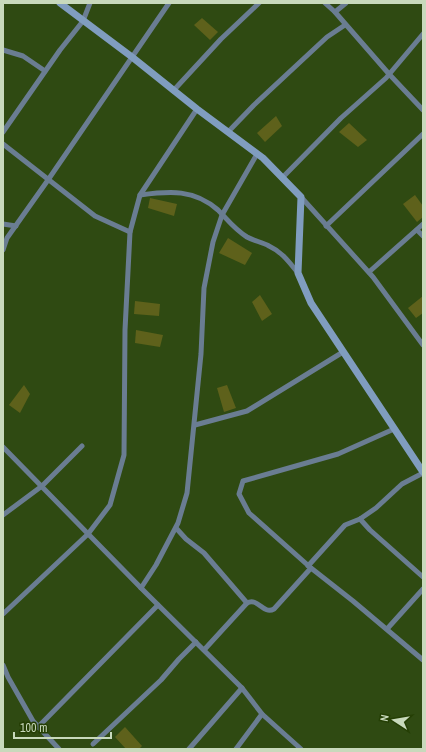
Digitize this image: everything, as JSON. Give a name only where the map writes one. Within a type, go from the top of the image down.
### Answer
[{"type":"street","points":[[60,3],[132,57],[196,109],[257,154],[301,198],[369,272],[423,345]]},
{"type":"street","points":[[3,132],[60,50],[83,21],[90,3]]},
{"type":"street","points":[[3,250],[7,238],[169,3]]},
{"type":"street","points":[[173,90],[221,39],[259,3]]},
{"type":"street","points":[[325,3],[335,12],[345,25],[423,110]]},
{"type":"street","points":[[335,12],[346,3]]},
{"type":"street","points":[[228,132],[327,37],[345,25]]},
{"type":"street","points":[[282,178],[341,118],[389,74],[423,34]]},
{"type":"street","points":[[3,50],[23,56],[45,71]]},
{"type":"street","points":[[3,614],[88,534],[110,505],[124,455],[125,330],[130,232],[140,195],[196,109]]},
{"type":"street","points":[[326,226],[423,134]]},
{"type":"street","points":[[3,144],[95,216],[130,232]]},
{"type":"street","points":[[141,588],[176,528],[187,493],[201,354],[204,288],[213,242],[222,215],[257,154]]},
{"type":"street","points":[[140,195],[170,192],[200,198],[222,215],[233,228],[255,241],[268,245],[285,257],[298,273],[311,304],[423,473],[402,484],[376,508],[360,519],[345,525],[274,609],[267,611],[256,602],[247,602],[204,650]]},
{"type":"street","points":[[298,273],[301,198]]},
{"type":"street","points":[[3,224],[16,226]]},
{"type":"street","points":[[369,272],[423,224]]},
{"type":"street","points":[[417,230],[423,236]]},
{"type":"street","points":[[195,425],[246,411],[343,352]]},
{"type":"street","points":[[394,429],[338,454],[243,481],[239,494],[249,513],[310,567],[354,601],[423,660]]},
{"type":"street","points":[[3,516],[42,486],[82,446]]},
{"type":"street","points":[[3,447],[141,588],[242,688],[262,714],[301,749]]},
{"type":"street","points":[[360,519],[370,530],[423,577]]},
{"type":"street","points":[[176,528],[186,539],[204,553],[247,602]]},
{"type":"street","points":[[387,629],[423,589]]},
{"type":"street","points":[[38,727],[158,605]]},
{"type":"street","points":[[93,744],[161,680],[196,642]]},
{"type":"street","points":[[3,665],[6,679],[33,721],[59,749]]},
{"type":"street","points":[[189,749],[242,688]]},
{"type":"street","points":[[236,749],[262,714]]},
{"type":"building","points":[[202,18],[218,32],[210,40],[194,25]]},
{"type":"building","points":[[276,116],[282,126],[265,142],[257,133]]},
{"type":"building","points":[[349,123],[367,140],[358,147],[339,132]]},
{"type":"building","points":[[415,195],[423,206],[423,217],[417,222],[403,204]]},
{"type":"building","points":[[150,198],[177,204],[174,216],[148,208]]},
{"type":"building","points":[[228,238],[252,253],[245,265],[219,253]]},
{"type":"building","points":[[260,295],[272,314],[262,321],[252,302]]},
{"type":"building","points":[[423,296],[423,313],[416,318],[408,308]]},
{"type":"building","points":[[135,301],[160,304],[159,316],[134,314]]},
{"type":"building","points":[[136,330],[163,335],[160,347],[135,343]]},
{"type":"building","points":[[24,385],[30,394],[20,413],[9,405]]},
{"type":"building","points":[[227,385],[236,408],[224,412],[217,388]]},
{"type":"building","points":[[125,727],[142,746],[139,749],[126,749],[115,737]]}]
